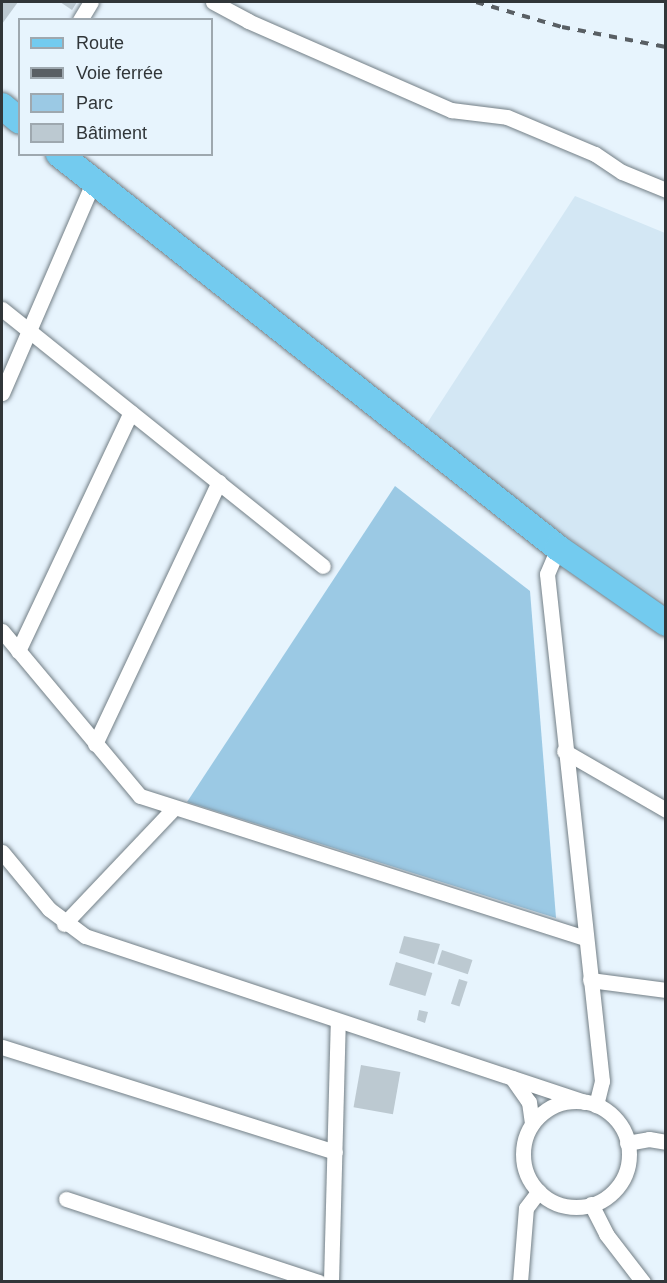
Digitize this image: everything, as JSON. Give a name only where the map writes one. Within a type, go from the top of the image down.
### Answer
[{"type":"main road","points":[[61,156],[558,548],[666,622]]},
{"type":"street","points":[[81,18],[91,2]]},
{"type":"street","points":[[213,2],[248,21],[451,110],[507,117],[595,154],[622,172],[666,190]]},
{"type":"street","points":[[2,393],[93,183]]},
{"type":"street","points":[[2,309],[323,566]]},
{"type":"street","points":[[18,651],[130,411]]},
{"type":"street","points":[[95,744],[219,482]]},
{"type":"street","points":[[558,548],[547,574],[564,751],[602,1081],[590,1103]]},
{"type":"street","points":[[2,631],[140,796],[173,809],[585,938]]},
{"type":"street","points":[[564,751],[666,810]]},
{"type":"street","points":[[64,924],[173,809]]},
{"type":"street","points":[[2,852],[64,924],[85,936],[590,1103],[613,1116],[627,1143],[628,1164],[620,1183],[606,1197],[591,1204],[566,1206],[539,1191],[524,1164],[524,1143],[532,1124],[555,1105],[590,1103]]},
{"type":"street","points":[[590,980],[666,990]]},
{"type":"street","points":[[331,1281],[338,1021]]},
{"type":"street","points":[[2,1047],[335,1152]]},
{"type":"street","points":[[512,1078],[529,1102],[532,1124]]},
{"type":"street","points":[[627,1143],[649,1139],[666,1142]]},
{"type":"street","points":[[520,1281],[526,1208],[539,1191]]},
{"type":"street","points":[[66,1199],[319,1281]]},
{"type":"street","points":[[591,1204],[606,1234],[642,1281]]},
{"type":"shaded area","points":[[575,196],[665,233],[665,603],[566,536],[424,428]]},
{"type":"green space","points":[[395,486],[530,591],[556,918],[187,802]]},
{"type":"building","points":[[2,2],[18,2],[2,24]]},
{"type":"building","points":[[60,2],[77,2],[72,10]]},
{"type":"building","points":[[404,936],[440,944],[434,964],[399,953]]},
{"type":"building","points":[[442,950],[472,960],[468,974],[437,964]]},
{"type":"building","points":[[396,962],[432,973],[425,996],[389,985]]},
{"type":"building","points":[[459,979],[468,982],[460,1007],[451,1004]]},
{"type":"building","points":[[419,1010],[428,1012],[425,1023],[417,1020]]},
{"type":"building","points":[[361,1065],[400,1072],[393,1114],[354,1107]]},
{"type":"railway","points":[[476,2],[562,27],[666,47]]}]
